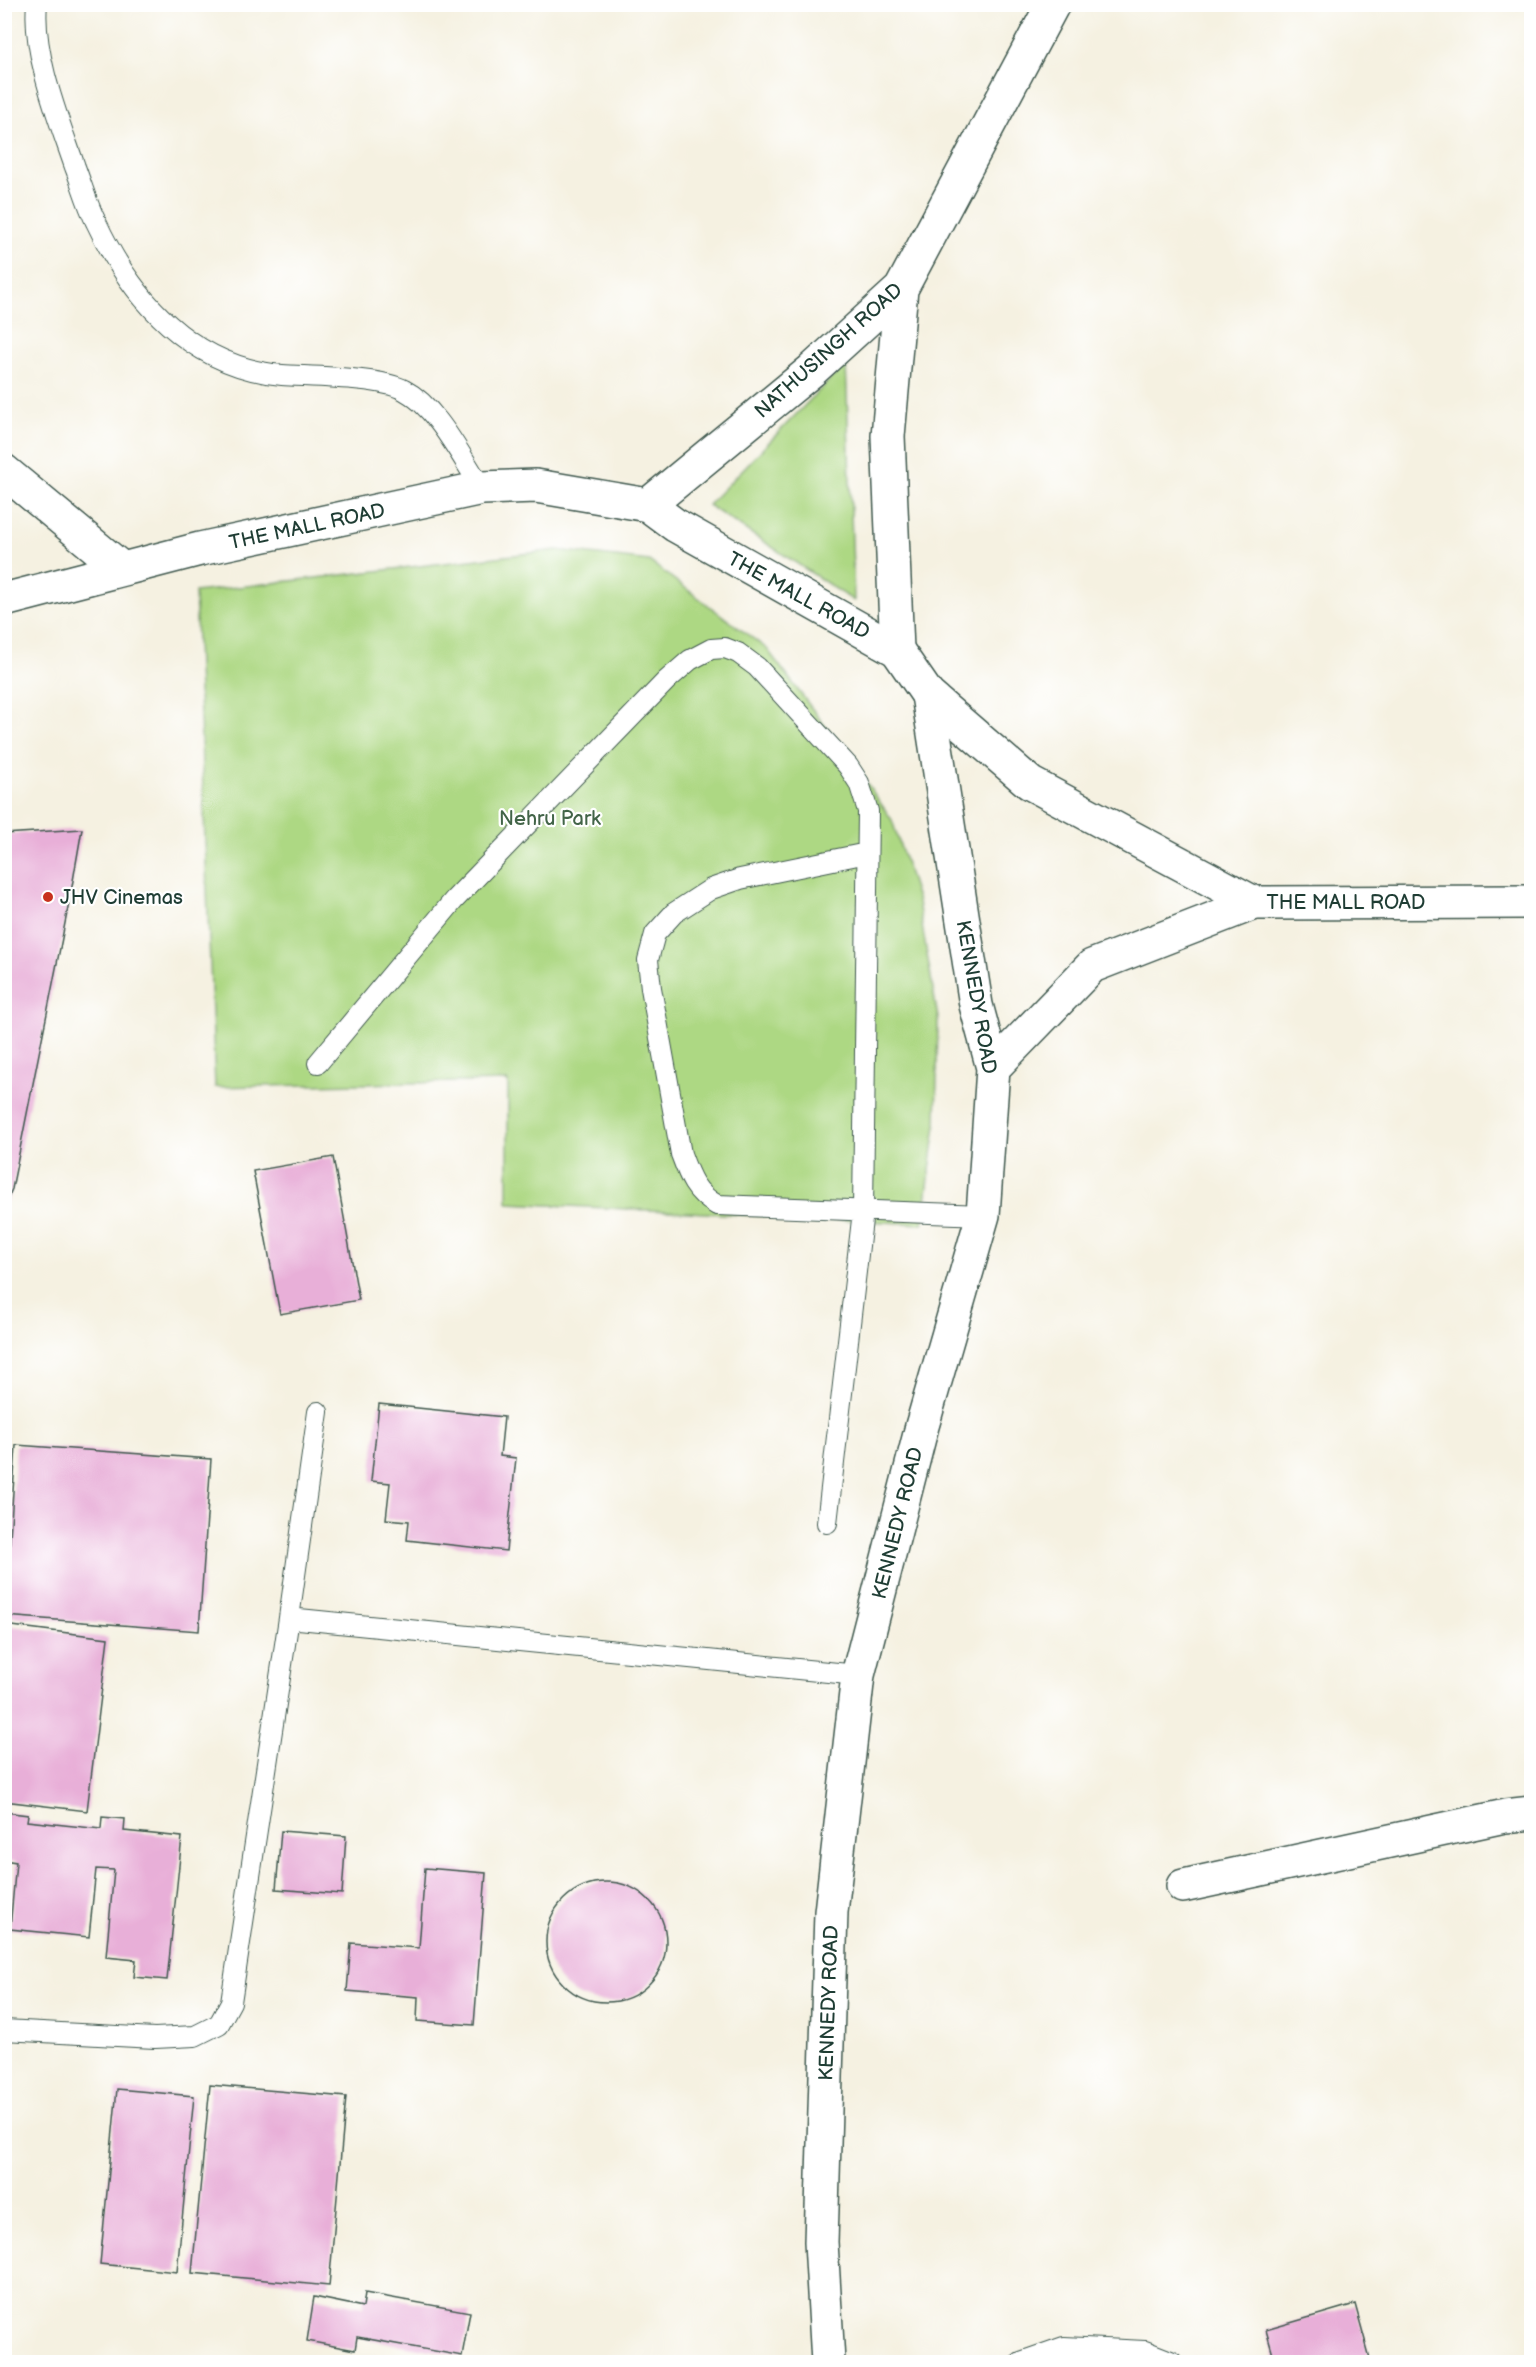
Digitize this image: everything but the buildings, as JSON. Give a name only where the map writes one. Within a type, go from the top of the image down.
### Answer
[{"type":"street","name":"NATHUSINGH ROAD","points":[[648,505],[811,370],[901,289],[1053,4]]},
{"type":"street","points":[[897,650],[888,436],[901,289]]},
{"type":"street","points":[[4,471],[121,568]]},
{"type":"street","name":"THE MALL ROAD","points":[[4,600],[121,568],[482,488],[536,486],[648,505],[675,525],[897,650],[928,695],[1030,783],[1254,903],[1532,902]]},
{"type":"street","name":"KENNEDY ROAD","points":[[828,2362],[821,2242],[831,1912],[858,1675],[921,1426],[983,1215],[993,1068],[976,1005],[928,695]]},
{"type":"street","points":[[993,1068],[1092,966],[1254,903]]},
{"type":"street","points":[[1183,1886],[1505,1816],[1532,1813]]},
{"type":"lane","points":[[37,4],[41,58],[54,108],[95,221],[125,277],[168,326],[210,355],[247,368],[278,375],[371,382],[402,389],[420,401],[433,415],[482,488]]},
{"type":"lane","points":[[318,1063],[454,900],[690,660],[711,649],[725,648],[738,653],[757,667],[848,766],[860,783],[868,811],[863,1211],[827,1523]]},
{"type":"lane","points":[[867,853],[740,879],[711,889],[674,913],[655,934],[648,960],[651,988],[681,1154],[689,1177],[703,1197],[717,1205],[983,1215]]},
{"type":"lane","points":[[4,2030],[155,2038],[195,2036],[219,2024],[231,2002],[318,1412]]},
{"type":"lane","points":[[289,1618],[858,1675]]},
{"type":"lane","points":[[1021,2362],[1064,2347],[1145,2351],[1173,2362]]},
{"type":"green space","points":[[846,363],[854,601],[708,505]]},
{"type":"green space","name":"Nehru Park","points":[[557,550],[649,561],[767,649],[853,763],[892,820],[918,902],[938,1018],[936,1125],[923,1224],[508,1203],[508,1081],[215,1087],[195,592]]},
{"type":"place","name":"JHV Cinemas","points":[[48,897]]}]
